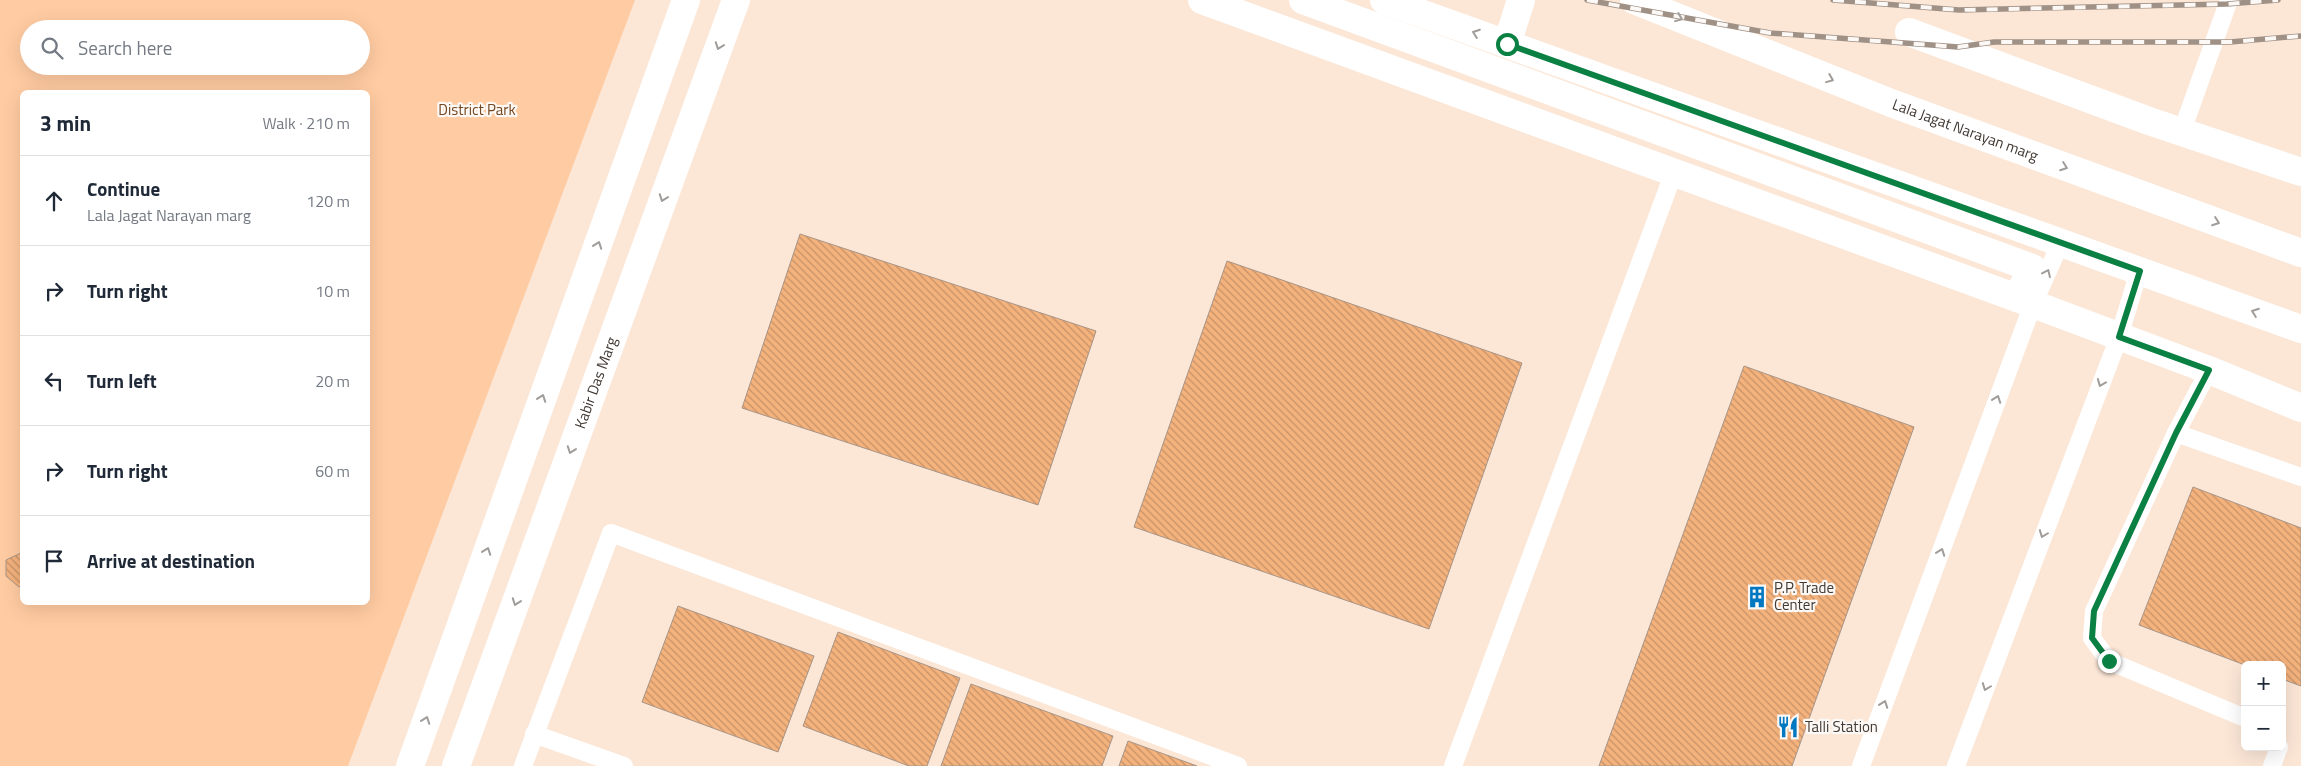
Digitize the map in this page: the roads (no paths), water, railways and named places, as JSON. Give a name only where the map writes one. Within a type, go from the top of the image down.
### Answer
[{"type":"street","points":[[410,766],[686,0]]},
{"type":"street","name":"Kabir Das Marg","points":[[456,766],[736,0]]},
{"type":"street","points":[[1202,0],[2025,301],[2209,370],[2301,408]]},
{"type":"street","points":[[1304,0],[2032,268],[2025,301]]},
{"type":"street","points":[[1384,0],[2301,329]]},
{"type":"street","points":[[1507,44],[1521,0]]},
{"type":"street","name":"Lala Jagat Narayan marg","points":[[1634,0],[1891,103],[2301,254]]},
{"type":"street","points":[[1909,32],[2301,172]]},
{"type":"lane","points":[[2182,131],[2228,0]]},
{"type":"lane","points":[[1453,766],[1674,172]]},
{"type":"lane","points":[[1861,766],[2025,301],[2061,242]]},
{"type":"lane","points":[[1956,766],[2086,419],[2119,337],[2140,271]]},
{"type":"lane","points":[[2209,370],[2176,433],[2094,611],[2092,638],[2109,661],[2241,716]]},
{"type":"lane","points":[[2176,433],[2301,477]]},
{"type":"lane","points":[[523,766],[611,533],[1238,766]]},
{"type":"lane","points":[[534,734],[624,766]]},
{"type":"lane","points":[[2272,766],[2277,751]]},
{"type":"railway","points":[[1587,0],[1770,33],[1958,47],[1994,42],[2230,42],[2301,36]]},
{"type":"railway","points":[[1833,0],[1959,10],[2227,4],[2278,0]]},
{"type":"place","name":"P.P. Trade Center","points":[[1757,597]]},
{"type":"place","name":"Talli Station","points":[[1788,727]]},
{"type":"park label","name":"District Park","points":[[477,110]]}]
